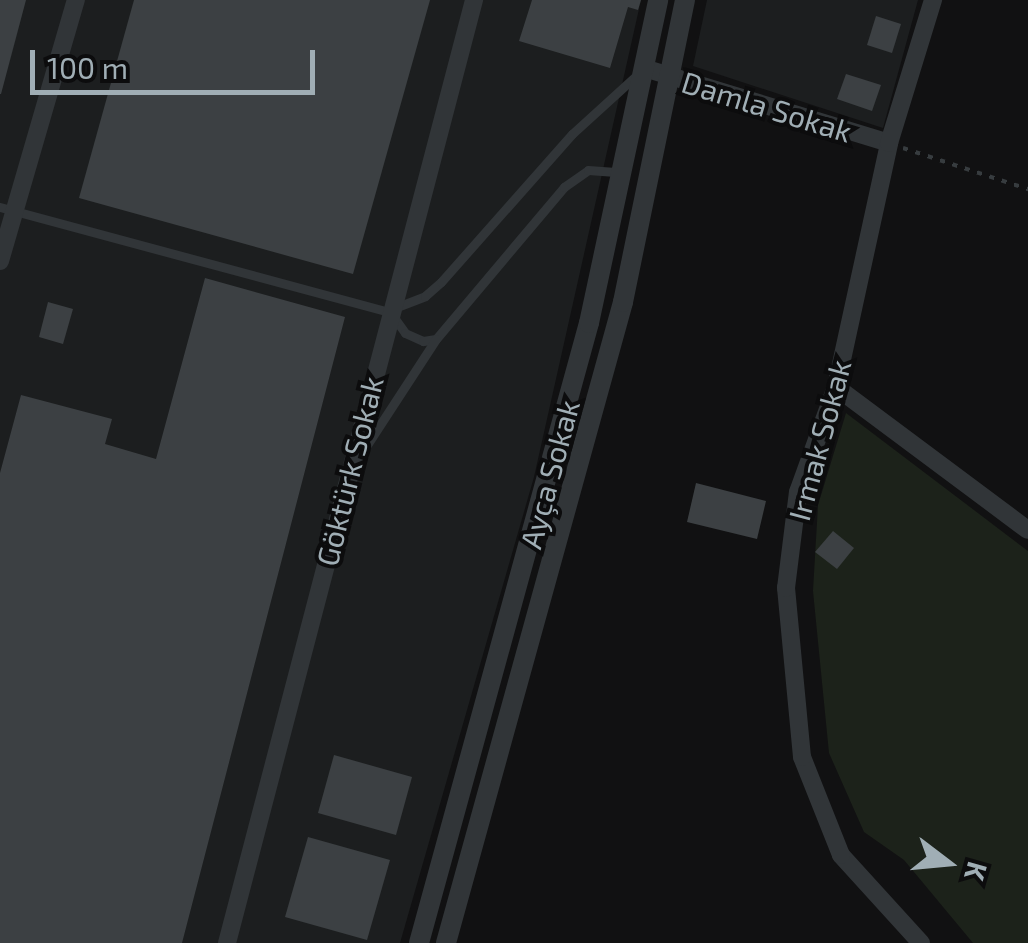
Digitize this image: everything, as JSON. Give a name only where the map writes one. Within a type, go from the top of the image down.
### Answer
[{"type":"street","points":[[0,261],[7,209],[76,0]]},
{"type":"street","name":"Göktürk Sokak","points":[[227,943],[474,0]]},
{"type":"street","name":"Ayça Sokak","points":[[420,943],[544,496],[622,173],[658,0]]},
{"type":"street","name":"Ayça Sokak","points":[[446,943],[622,302],[685,0]]},
{"type":"street","name":"Irmak Sokak","points":[[921,943],[842,855],[802,757],[786,588],[798,492],[836,388],[889,143],[933,0]]},
{"type":"street","name":"Damla Sokak","points":[[644,68],[889,143]]},
{"type":"street","points":[[836,388],[1028,530]]},
{"type":"lane","points":[[390,312],[433,289],[572,134],[644,68]]},
{"type":"lane","points":[[348,474],[436,339],[564,187],[596,168],[622,173]]},
{"type":"lane","points":[[7,209],[390,312],[405,333],[423,341],[436,339]]},
{"type":"path","points":[[889,143],[1028,189]]},
{"type":"shaded area","points":[[0,0],[641,0],[534,477],[400,943],[0,943]]},
{"type":"shaded area","points":[[707,0],[918,0],[883,128],[693,66]]},
{"type":"shaded area","points":[[846,413],[1028,551],[1028,943],[973,943],[904,860],[864,832],[829,753],[813,591],[818,505]]},
{"type":"building","points":[[0,0],[26,0],[1,94],[0,94]]},
{"type":"building","points":[[134,0],[430,0],[353,274],[79,198]]},
{"type":"building","points":[[532,0],[641,0],[638,10],[628,7],[610,68],[519,41]]},
{"type":"building","points":[[876,16],[901,24],[892,53],[867,45]]},
{"type":"building","points":[[846,74],[881,85],[872,111],[837,99]]},
{"type":"building","points":[[205,278],[345,317],[182,943],[0,943],[0,473],[21,395],[112,419],[105,444],[156,459]]},
{"type":"building","points":[[48,302],[73,309],[63,344],[39,337]]},
{"type":"building","points":[[696,483],[766,501],[757,539],[687,522]]},
{"type":"building","points":[[833,531],[854,548],[837,569],[815,552]]},
{"type":"building","points":[[334,755],[412,777],[396,835],[318,813]]},
{"type":"building","points":[[308,837],[390,860],[367,940],[285,917]]}]
